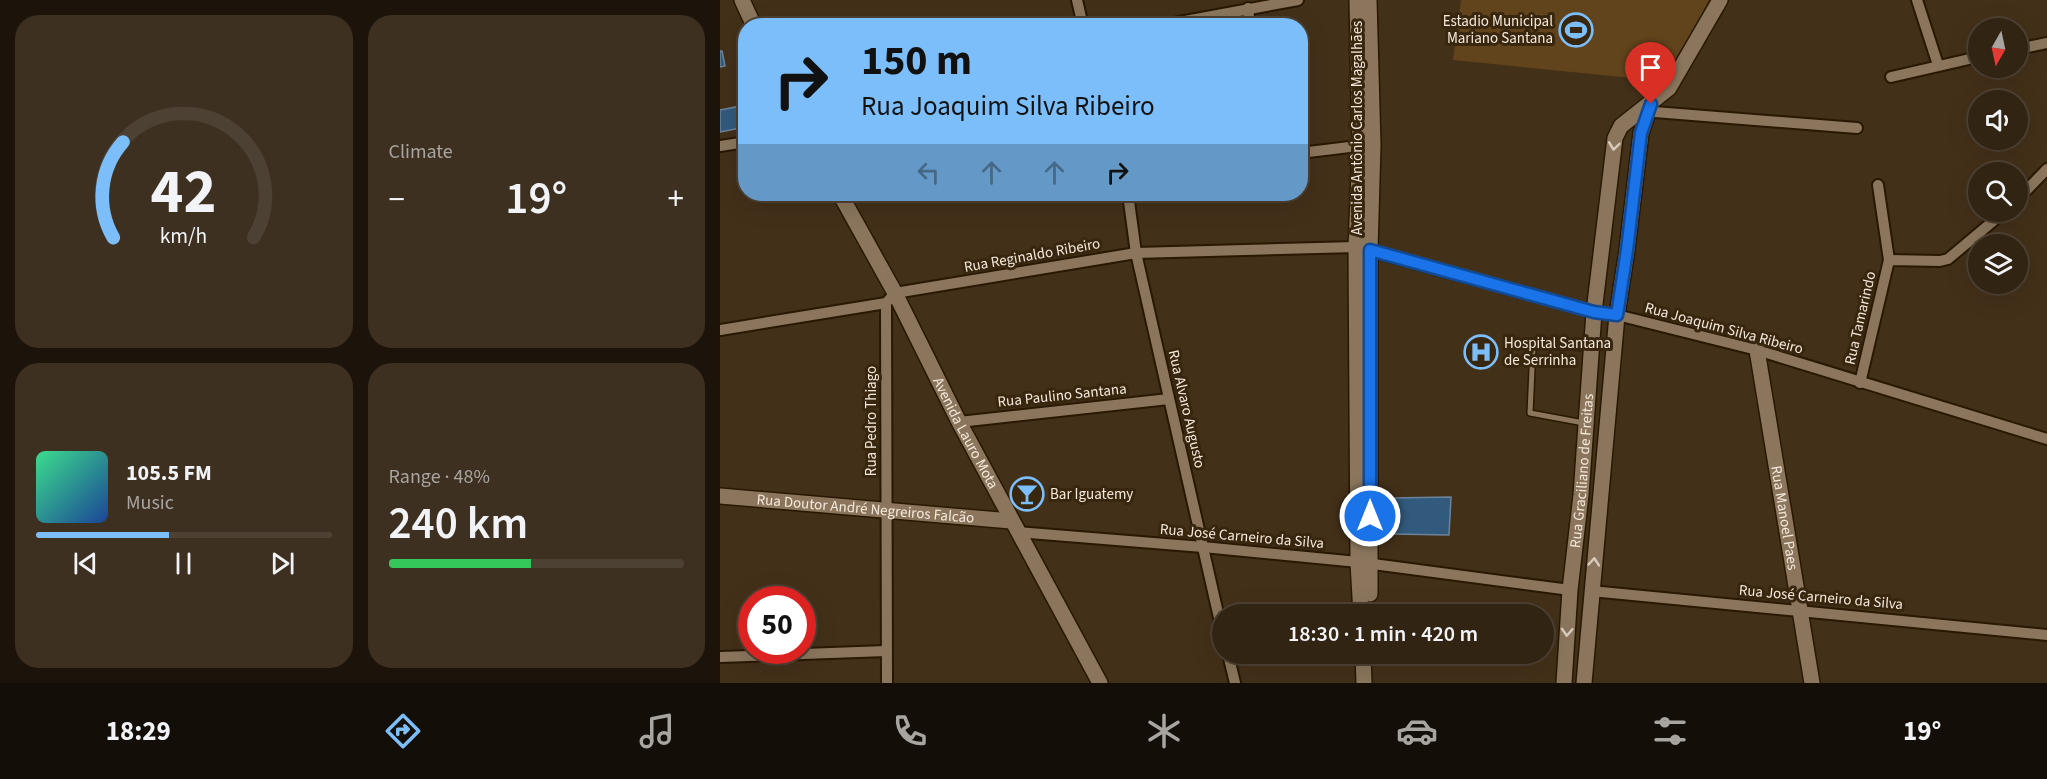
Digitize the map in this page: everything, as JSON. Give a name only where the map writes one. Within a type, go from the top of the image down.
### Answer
[{"type":"street","points":[[742,0],[750,18]]},
{"type":"street","points":[[1077,0],[1081,18]]},
{"type":"street","points":[[1212,18],[1248,8],[1298,0]]},
{"type":"street","name":"Avenida Antônio Carlos Magalhães","points":[[1357,0],[1366,145]]},
{"type":"street","name":"Avenida Antônio Carlos Magalhães","points":[[1362,604],[1364,563],[1363,248],[1369,0]]},
{"type":"street","points":[[1646,109],[1677,78],[1720,0]]},
{"type":"street","points":[[1917,0],[1938,65]]},
{"type":"street","points":[[1248,8],[1249,18]]},
{"type":"street","points":[[2028,47],[2047,43]]},
{"type":"street","points":[[1892,77],[1968,59]]},
{"type":"street","points":[[1646,109],[1857,128]]},
{"type":"street","name":"Rua Graciliano de Freitas","points":[[1564,683],[1594,312],[1615,138],[1617,130],[1646,109]]},
{"type":"street","name":"Rua Graciliano de Freitas","points":[[1584,683],[1617,315],[1646,109]]},
{"type":"street","points":[[720,146],[738,143]]},
{"type":"street","points":[[1308,152],[1366,145]]},
{"type":"street","points":[[2028,189],[2047,169]]},
{"type":"street","name":"Rua Tamarindo","points":[[1860,383],[1889,260],[1878,185]]},
{"type":"street","name":"Avenida Lauro Mota","points":[[843,201],[891,298],[1095,679]]},
{"type":"street","name":"Rua Alvaro Augusto","points":[[1129,201],[1136,253],[1216,604]]},
{"type":"street","name":"Rua Tamarindo","points":[[1889,260],[1940,261],[1948,259],[1992,222]]},
{"type":"street","name":"Rua Joaquim Silva Ribeiro","points":[[1363,248],[1594,312],[1617,315],[1757,350],[2047,439]]},
{"type":"street","name":"Rua Reginaldo Ribeiro","points":[[720,330],[1136,253],[1363,248]]},
{"type":"street","name":"Rua Pedro Thiago","points":[[887,683],[891,298]]},
{"type":"street","name":"Rua Manoel Paes","points":[[1757,350],[1812,683]]},
{"type":"street","name":"Rua Paulino Santana","points":[[958,422],[1170,399]]},
{"type":"street","name":"Rua Doutor André Negreiros Falcão","points":[[720,496],[887,511],[1014,526]]},
{"type":"street","name":"Rua José Carneiro da Silva","points":[[1014,526],[1364,563],[1570,590]]},
{"type":"street","name":"Avenida Antônio Carlos Magalhães","points":[[1364,563],[1370,604]]},
{"type":"street","name":"Rua José Carneiro da Silva","points":[[1592,591],[2047,634]]},
{"type":"street","points":[[720,657],[886,651]]},
{"type":"street","points":[[1230,664],[1235,683]]},
{"type":"street","points":[[1363,664],[1364,683]]},
{"type":"street","points":[[1372,664],[1373,683]]},
{"type":"lane","points":[[1586,423],[1530,413],[1533,347],[1535,345],[1592,349]]},
{"type":"shaded area","name":"Estadio Municipal Mariano Santana","points":[[1461,0],[1709,0],[1672,75],[1662,81],[1453,60]]},
{"type":"building","points":[[720,51],[722,51],[725,66],[720,67]]},
{"type":"building","points":[[738,107],[738,129],[720,132],[720,110]]},
{"type":"building","points":[[1451,497],[1449,535],[1392,534],[1390,498]]},
{"type":"place","name":"Estadio Municipal Mariano Santana","points":[[1576,30]]},
{"type":"place","name":"Hospital Santana de Serrinha","points":[[1481,352]]},
{"type":"place","name":"Bar Iguatemy","points":[[1027,494]]},
{"type":"route","points":[[1370,516],[1370,250],[1594,312],[1617,315],[1641,133],[1651,104]]}]
